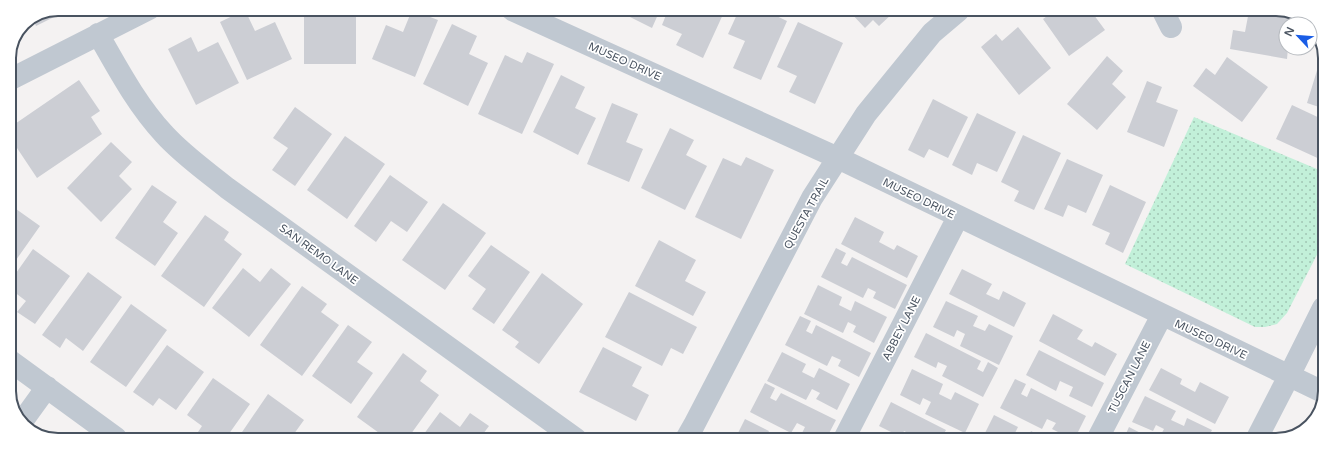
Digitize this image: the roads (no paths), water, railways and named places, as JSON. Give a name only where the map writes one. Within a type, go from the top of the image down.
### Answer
[{"type":"street","points":[[16,76],[135,16]]},
{"type":"street","name":"MUSEO DRIVE","points":[[525,16],[838,158],[1318,390]]},
{"type":"street","name":"QUESTA TRAIL","points":[[689,433],[812,198],[866,114],[932,34],[952,16]]},
{"type":"street","name":"SAN REMO LANE","points":[[98,34],[138,103],[164,135],[194,163],[568,433]]},
{"type":"street","name":"ABBEY LANE","points":[[847,433],[958,217]]},
{"type":"street","name":"TUSCAN LANE","points":[[1101,433],[1162,315]]},
{"type":"street","points":[[1260,433],[1318,318]]},
{"type":"street","points":[[16,365],[109,433]]},
{"type":"street","points":[[26,418],[47,387]]}]
